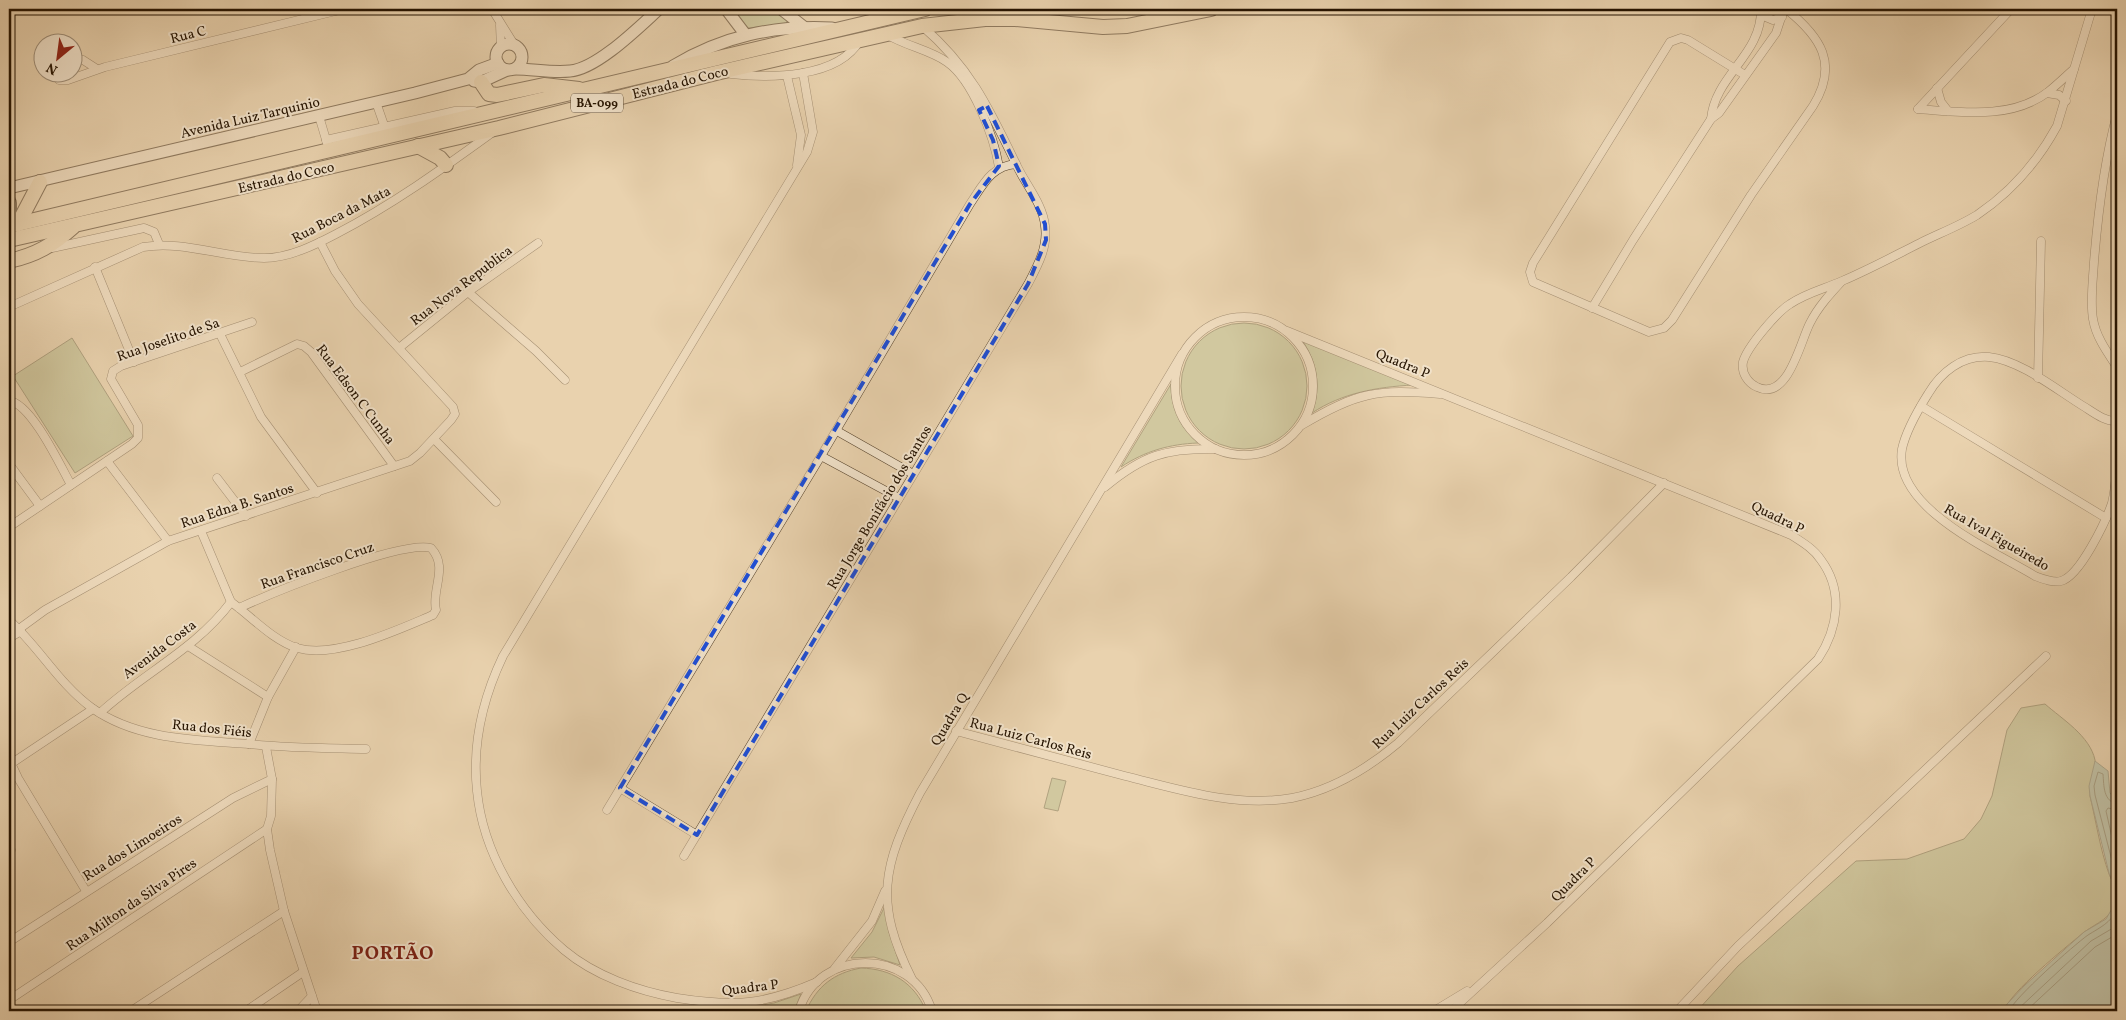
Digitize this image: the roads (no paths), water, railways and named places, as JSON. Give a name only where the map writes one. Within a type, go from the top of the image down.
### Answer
[{"type":"highway","name":"Estrada do Coco","points":[[12,223],[327,145],[496,112],[925,9]]},
{"type":"highway","points":[[1168,9],[1190,14]]},
{"type":"highway","name":"Estrada do Coco","points":[[9,240],[499,128],[716,73],[922,26],[1005,19],[1103,27],[1119,26],[1211,9]]},
{"type":"highway","points":[[474,81],[489,94],[497,95],[544,85],[587,90]]},
{"type":"highway","points":[[418,146],[440,158],[446,165]]},
{"type":"highway","points":[[12,223],[40,182]]},
{"type":"highway","points":[[9,203],[12,223]]},
{"type":"highway","points":[[9,261],[35,254],[47,248],[76,225]]},
{"type":"street","name":"Rua C","points":[[82,75],[97,69],[344,9]]},
{"type":"street","points":[[492,9],[500,25],[519,51],[521,63],[507,67],[497,55],[501,48],[500,25]]},
{"type":"street","name":"Avenida Luiz Tarquinio","points":[[9,188],[376,102],[474,81],[507,67],[571,71],[584,67],[619,44],[659,9]]},
{"type":"street","points":[[726,9],[746,34]]},
{"type":"street","points":[[781,9],[804,27]]},
{"type":"street","points":[[2011,9],[1918,109],[2002,111],[2023,105],[2047,93],[2074,69]]},
{"type":"street","points":[[1842,281],[1819,308],[1802,339],[1783,382],[1776,388],[1768,390],[1755,386],[1748,380],[1744,371],[1744,362],[1756,340],[1787,305],[1808,294],[1842,281],[1976,216],[2015,184],[2039,156],[2057,126],[2092,9]]},
{"type":"street","points":[[1711,119],[1714,104],[1735,68],[1755,42],[1759,31],[1761,12],[1773,20],[1784,11]]},
{"type":"street","points":[[1592,308],[1633,240],[1711,119],[1719,113],[1772,38],[1784,11]]},
{"type":"street","points":[[1745,75],[1688,40],[1681,38],[1670,42],[1533,263],[1530,272],[1533,282],[1649,332],[1664,328],[1672,320],[1751,195],[1813,106],[1824,86],[1824,56],[1810,29],[1784,11]]},
{"type":"street","points":[[922,26],[948,50],[963,73],[993,140],[999,167]]},
{"type":"street","points":[[665,71],[715,43],[746,34],[804,27],[844,28]]},
{"type":"street","points":[[886,34],[947,62],[963,73]]},
{"type":"street","points":[[716,73],[787,76],[802,73],[844,58],[851,54],[860,40]]},
{"type":"street","points":[[501,48],[508,45],[519,51]]},
{"type":"street","name":"Avenida Luiz Tarquinio","points":[[519,51],[544,69]]},
{"type":"street","points":[[82,60],[97,69]]},
{"type":"street","points":[[730,1011],[714,1004],[655,994],[615,980],[564,950],[535,921],[509,885],[482,822],[476,790],[477,742],[481,714],[489,685],[516,632],[811,143],[813,132],[802,73]]},
{"type":"street","name":"Rua Jorge Bonifácio dos Santos","points":[[684,856],[1023,292],[1040,259],[1046,240],[1045,224],[1037,202],[987,106],[963,73]]},
{"type":"street","points":[[787,76],[802,143],[796,170]]},
{"type":"street","points":[[791,91],[805,86]]},
{"type":"street","points":[[1937,88],[1941,102],[1948,111]]},
{"type":"street","points":[[2047,93],[2059,95],[2066,101]]},
{"type":"street","points":[[376,102],[384,125]]},
{"type":"street","points":[[979,110],[987,106]]},
{"type":"street","points":[[319,116],[327,145],[384,125],[455,110],[496,112]]},
{"type":"street","points":[[2117,114],[2104,168],[2096,240],[2092,302],[2093,319],[2098,335],[2117,367]]},
{"type":"street","name":"Rua Boca da Mata","points":[[9,307],[143,246],[160,244],[231,256],[266,258],[292,253],[320,242],[383,208],[499,128]]},
{"type":"street","points":[[802,143],[806,141],[811,143]]},
{"type":"street","points":[[607,810],[837,431],[970,204],[984,183],[999,167],[1016,164]]},
{"type":"street","points":[[47,248],[144,228],[154,232],[160,244]]},
{"type":"street","points":[[2038,378],[2041,241]]},
{"type":"street","points":[[320,242],[335,271],[358,304],[399,348]]},
{"type":"street","name":"Rua Nova Republica","points":[[399,348],[468,292],[538,243]]},
{"type":"street","points":[[95,267],[134,362]]},
{"type":"street","points":[[468,292],[536,351],[565,380]]},
{"type":"street","points":[[1808,294],[1819,308]]},
{"type":"street","points":[[1102,490],[1182,354],[1199,333],[1210,325],[1229,318],[1249,316],[1262,319],[1287,331],[1301,346],[1311,365],[1314,385],[1312,399],[1302,425]]},
{"type":"street","name":"Rua Joselito de Sa","points":[[107,461],[138,438],[138,425],[111,379],[113,372],[134,362],[252,322]]},
{"type":"street","name":"Quadra P","points":[[1287,331],[1791,535],[1808,546],[1821,559],[1830,576],[1836,609],[1834,627],[1828,644],[1804,675],[1547,923],[1477,985],[1452,1011]]},
{"type":"street","points":[[220,334],[261,417],[317,493]]},
{"type":"street","name":"Rua Edson C Cunha","points":[[240,372],[297,344],[304,346],[363,421],[394,466]]},
{"type":"street","name":"Rua Edna B. Santos","points":[[9,638],[45,610],[168,541],[410,461],[434,439],[454,414],[453,407],[399,348]]},
{"type":"street","points":[[1182,354],[1176,372],[1175,390],[1178,408],[1193,432],[1215,449]]},
{"type":"street","name":"Rua Ival Figueiredo","points":[[2116,423],[2003,360],[1972,357],[1948,369],[1938,379],[1921,406],[1902,450],[1903,467],[1916,496],[1939,519],[2035,576],[2045,580],[2060,582],[2073,574],[2081,564],[2106,518],[2115,487],[2117,465]]},
{"type":"street","points":[[2026,372],[2037,359]]},
{"type":"street","points":[[1102,490],[1126,470],[1145,459],[1166,451],[1185,448],[1215,449],[1234,454],[1254,455],[1273,449],[1289,439],[1302,425],[1335,405],[1360,396],[1403,391],[1448,395]]},
{"type":"street","points":[[9,401],[20,405],[33,421],[71,484]]},
{"type":"street","points":[[1921,406],[2106,518]]},
{"type":"street","points":[[837,431],[913,474]]},
{"type":"street","points":[[434,439],[496,502]]},
{"type":"street","points":[[822,456],[899,498]]},
{"type":"street","points":[[9,527],[107,461],[168,541]]},
{"type":"street","points":[[9,464],[40,506]]},
{"type":"street","points":[[217,478],[246,516]]},
{"type":"street","name":"Rua Luiz Carlos Reis","points":[[956,731],[1152,782],[1236,800],[1292,798],[1322,789],[1350,778],[1398,743],[1564,584],[1664,483]]},
{"type":"street","name":"Quadra Q","points":[[912,979],[893,931],[886,889],[897,839],[920,793],[956,731],[1102,490]]},
{"type":"street","points":[[201,531],[230,602],[258,624],[296,647],[268,697],[249,744]]},
{"type":"street","name":"Rua Francisco Cruz","points":[[238,608],[301,582],[405,549],[431,548],[436,558],[440,576],[434,599],[436,610],[427,617],[345,647],[317,650],[296,647]]},
{"type":"street","name":"Avenida Costa","points":[[9,762],[97,711],[188,646],[230,602]]},
{"type":"street","name":"Rua dos Fiéis","points":[[9,620],[20,630],[65,684],[97,711],[139,729],[164,736],[266,746],[366,749]]},
{"type":"street","points":[[188,646],[268,697]]},
{"type":"street","points":[[1677,1011],[1738,946],[2046,656]]},
{"type":"street","points":[[266,746],[272,779],[271,816],[267,829],[284,911],[303,972],[318,1011]]},
{"type":"street","points":[[9,762],[86,891]]},
{"type":"street","name":"Rua dos Limoeiros","points":[[9,942],[233,798],[272,779]]},
{"type":"street","points":[[620,788],[697,835]]},
{"type":"street","name":"Rua Milton da Silva Pires","points":[[9,1000],[267,829]]},
{"type":"street","points":[[799,1011],[806,994],[816,982],[835,968],[872,921],[886,889]]},
{"type":"street","points":[[131,1011],[284,911]]},
{"type":"street","points":[[835,968],[855,962],[875,962],[895,968],[912,979],[930,1003],[939,1011]]},
{"type":"street","points":[[246,1011],[303,972]]},
{"type":"street","name":"Quadra P","points":[[714,1004],[762,1001],[786,995],[816,982]]},
{"type":"street","points":[[1434,1011],[1477,985]]},
{"type":"street","points":[[298,1011],[312,996]]},
{"type":"street","points":[[930,1003],[932,1011]]},
{"type":"water","points":[[2095,761],[2108,771],[2110,793],[2117,801],[2117,893],[2109,873],[2090,796],[2089,786]]},
{"type":"water","points":[[2117,900],[2117,1001],[2103,1011],[2004,1011],[2007,1004],[2025,985],[2084,932],[2106,919]]},
{"type":"district","name":"PORTÃO","points":[[393,952]]}]
